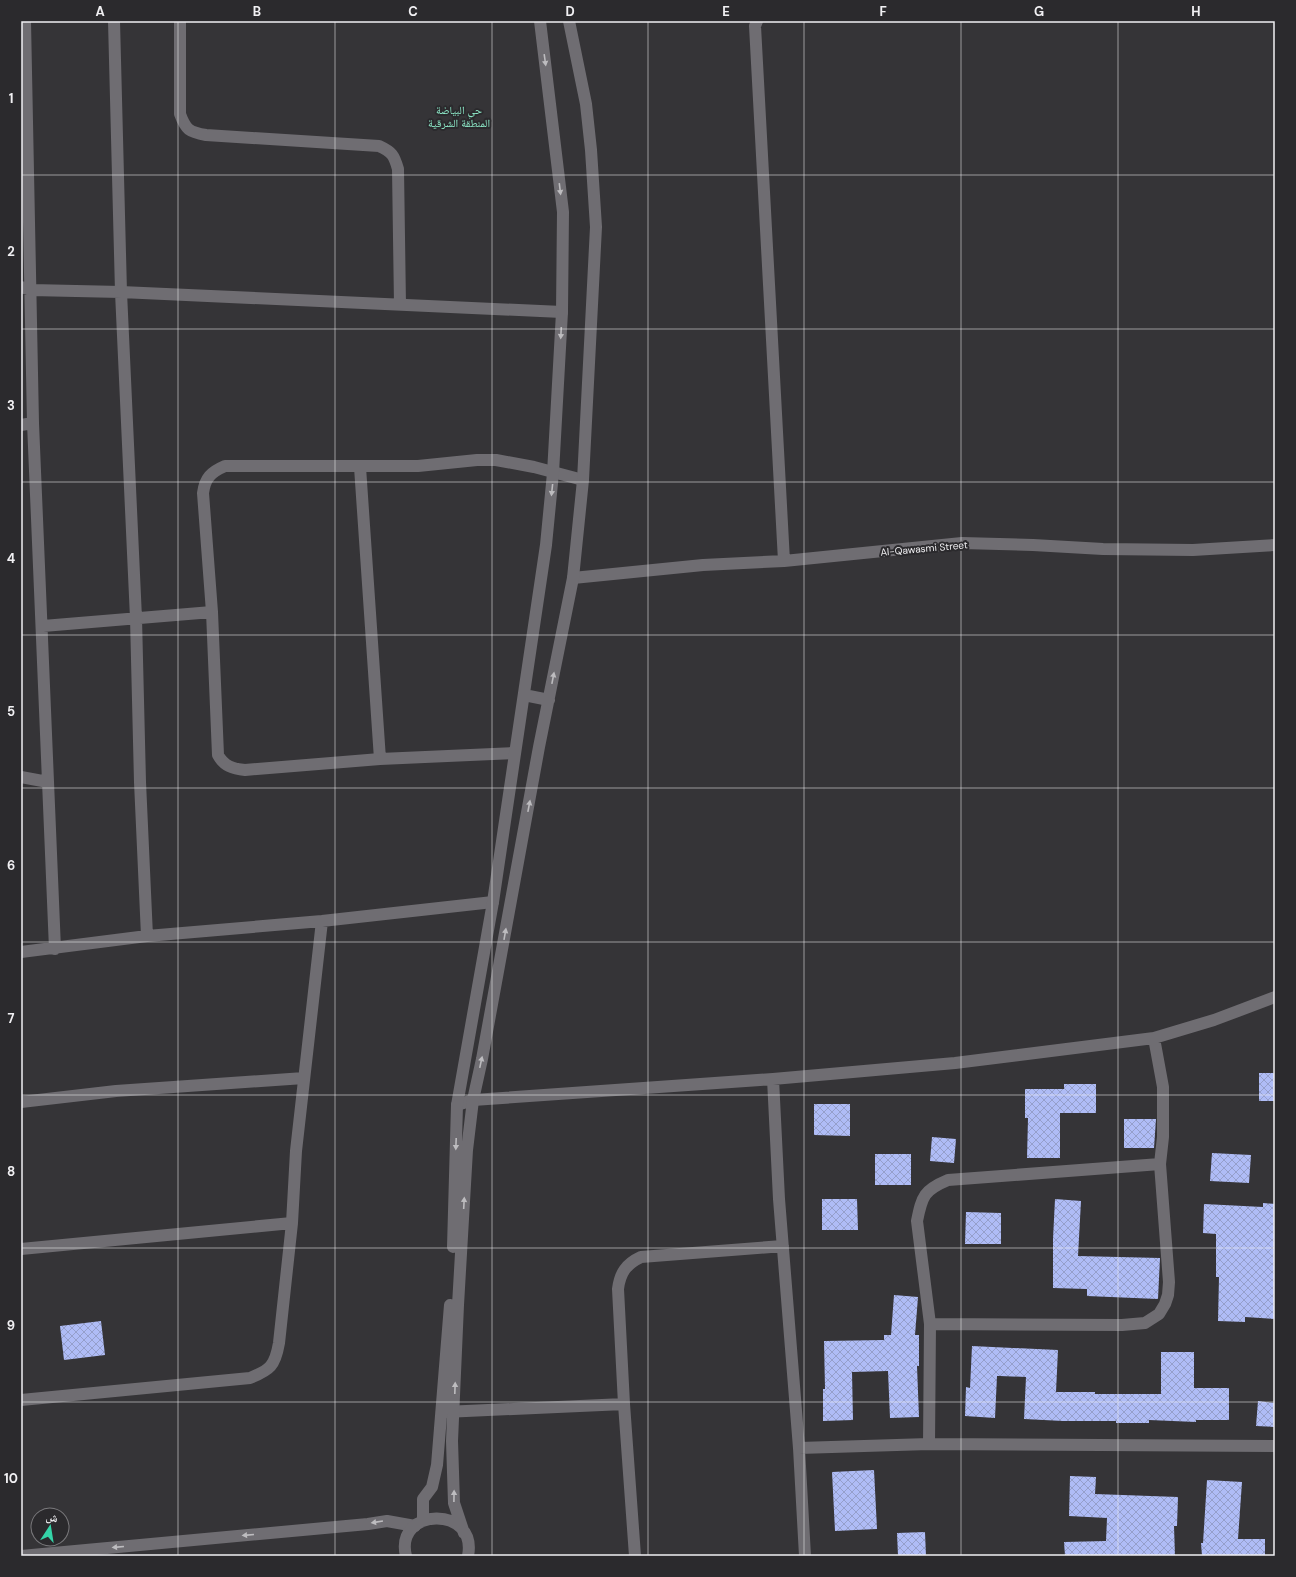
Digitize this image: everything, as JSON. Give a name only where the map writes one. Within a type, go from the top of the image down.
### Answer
[{"type":"street","points":[[25,21],[26,289],[55,948]]},
{"type":"street","points":[[114,21],[121,292],[136,618],[140,782],[147,936]]},
{"type":"street","points":[[180,21],[180,114],[185,127],[190,132],[206,135],[379,146],[389,151],[394,157],[398,169],[400,305]]},
{"type":"street","points":[[468,1556],[468,1542],[454,1503],[452,1441],[448,1412],[457,1105],[493,902],[546,545],[553,473],[562,312],[563,212],[540,21]]},
{"type":"street","points":[[419,1523],[423,1499],[432,1487],[436,1475],[448,1412],[465,1172],[473,1100],[482,1059],[548,700],[573,578],[583,480],[596,227],[591,150],[586,104],[569,21]]},
{"type":"street","points":[[757,21],[754,26],[784,561]]},
{"type":"street","points":[[26,289],[562,312]]},
{"type":"street","points":[[21,425],[33,423]]},
{"type":"street","points":[[514,753],[380,759],[246,770],[236,769],[222,762],[218,754],[212,612],[203,493],[207,478],[215,470],[225,466],[418,466],[477,460],[510,462],[583,480]]},
{"type":"street","points":[[360,467],[380,759]]},
{"type":"street","name":"Al-Qawasmi Street","points":[[573,578],[703,565],[784,561],[962,543],[1033,545],[1103,550],[1186,550],[1275,545]]},
{"type":"street","points":[[42,626],[212,612]]},
{"type":"street","points":[[524,696],[548,700]]},
{"type":"street","points":[[21,777],[48,782]]},
{"type":"street","points":[[21,952],[147,936],[322,921],[493,902]]},
{"type":"street","points":[[21,1400],[250,1378],[266,1371],[274,1362],[279,1343],[292,1222],[296,1151],[322,921]]},
{"type":"street","points":[[457,1105],[473,1100],[773,1079],[956,1063],[1154,1038],[1214,1020],[1275,996]]},
{"type":"street","points":[[930,1324],[1122,1325],[1145,1323],[1159,1314],[1168,1296],[1169,1282],[1160,1164],[1163,1136],[1163,1087],[1154,1038]]},
{"type":"street","points":[[21,1102],[116,1091],[304,1078]]},
{"type":"street","points":[[773,1079],[776,1154],[806,1556]]},
{"type":"street","points":[[929,1444],[930,1324],[917,1221],[924,1195],[933,1186],[948,1180],[1160,1164]]},
{"type":"street","points":[[21,1249],[292,1222]]},
{"type":"street","points":[[635,1556],[624,1404],[618,1289],[619,1280],[626,1266],[641,1257],[783,1246]]},
{"type":"street","points":[[448,1412],[624,1404]]},
{"type":"street","points":[[799,1448],[929,1444],[1275,1446]]},
{"type":"street","points":[[406,1556],[406,1542],[409,1533],[419,1523],[432,1518],[450,1520],[464,1533]]},
{"type":"street","points":[[21,1556],[85,1553],[368,1524],[387,1520],[419,1523]]},
{"type":"building","points":[[1259,1073],[1275,1073],[1275,1101],[1259,1101]]},
{"type":"building","points":[[1064,1084],[1096,1084],[1096,1113],[1060,1113],[1060,1158],[1027,1158],[1028,1118],[1025,1118],[1025,1089],[1064,1089]]},
{"type":"building","points":[[814,1104],[850,1104],[850,1136],[814,1135]]},
{"type":"building","points":[[1124,1119],[1156,1119],[1154,1148],[1124,1148]]},
{"type":"building","points":[[932,1137],[956,1139],[954,1163],[930,1161]]},
{"type":"building","points":[[1212,1153],[1251,1155],[1249,1183],[1210,1181]]},
{"type":"building","points":[[875,1154],[911,1154],[911,1185],[875,1185]]},
{"type":"building","points":[[822,1199],[857,1199],[858,1230],[822,1230]]},
{"type":"building","points":[[1055,1199],[1081,1201],[1078,1256],[1160,1258],[1158,1299],[1087,1296],[1087,1289],[1053,1288]]},
{"type":"building","points":[[1263,1203],[1275,1204],[1275,1319],[1245,1317],[1245,1322],[1218,1321],[1219,1277],[1216,1277],[1216,1234],[1203,1233],[1204,1204],[1263,1207]]},
{"type":"building","points":[[966,1212],[1001,1213],[1001,1244],[965,1244]]},
{"type":"building","points":[[894,1295],[918,1297],[915,1335],[919,1335],[919,1366],[917,1366],[919,1417],[890,1418],[888,1371],[852,1372],[853,1420],[823,1421],[823,1389],[825,1389],[824,1341],[884,1340],[884,1335],[891,1335]]},
{"type":"building","points":[[101,1321],[105,1355],[64,1360],[60,1326]]},
{"type":"building","points":[[972,1346],[1058,1350],[1056,1392],[1095,1392],[1095,1394],[1161,1394],[1161,1352],[1194,1352],[1194,1388],[1229,1388],[1229,1420],[1196,1420],[1196,1422],[1149,1420],[1149,1423],[1116,1423],[1116,1421],[1024,1419],[1026,1377],[1000,1376],[997,1376],[995,1418],[965,1416],[966,1387],[970,1388]]},
{"type":"building","points":[[1258,1401],[1275,1403],[1275,1427],[1256,1426]]},
{"type":"building","points":[[874,1470],[877,1529],[835,1531],[832,1472]]},
{"type":"building","points":[[1070,1476],[1096,1477],[1095,1494],[1178,1497],[1177,1526],[1174,1526],[1175,1556],[1065,1556],[1064,1542],[1106,1541],[1107,1518],[1069,1516]]},
{"type":"building","points":[[1207,1480],[1242,1482],[1238,1539],[1265,1539],[1265,1556],[1202,1556],[1201,1543],[1203,1543]]},
{"type":"building","points":[[925,1532],[926,1556],[898,1556],[897,1533]]},
{"type":"district","name":"حي البياضة المنطقة الشرقية","points":[[459,116]]}]
